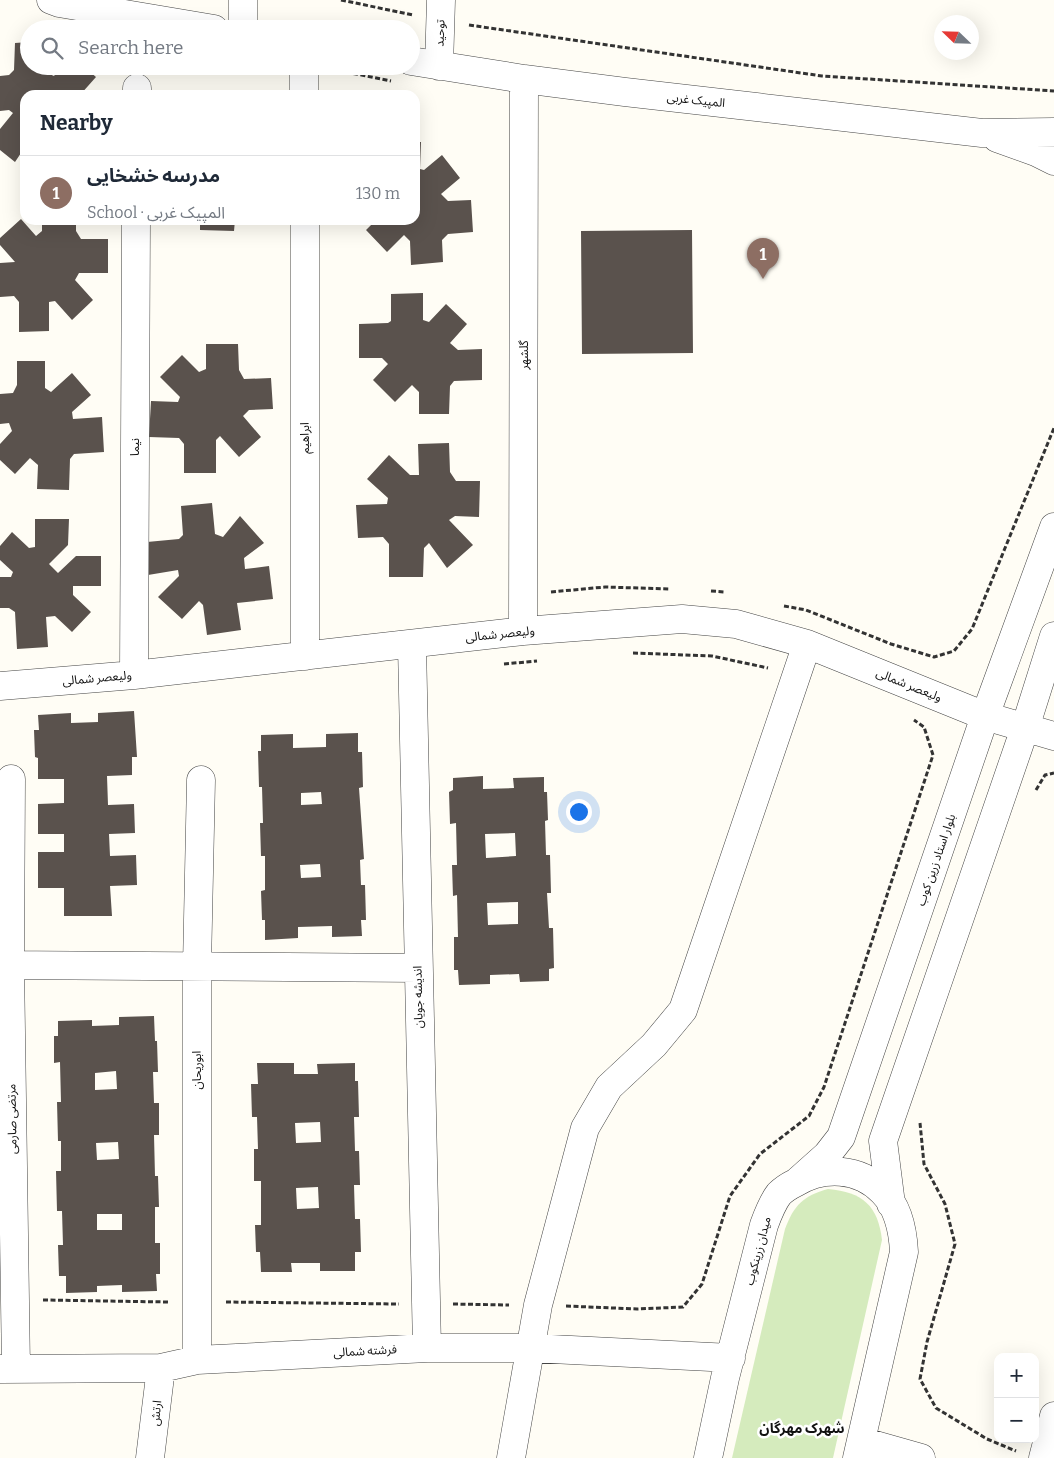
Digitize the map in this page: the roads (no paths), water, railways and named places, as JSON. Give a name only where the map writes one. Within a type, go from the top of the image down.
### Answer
[{"type":"street","points":[[51,0],[59,3],[160,20]]},
{"type":"street","points":[[242,20],[243,0]]},
{"type":"street","name":"توحید","points":[[439,66],[441,11]]},
{"type":"street","name":"المپیک غربی","points":[[420,63],[625,92],[982,133],[1054,132]]},
{"type":"street","points":[[304,75],[304,90]]},
{"type":"street","name":"گلشهر","points":[[523,631],[524,79]]},
{"type":"street","name":"المپیک غربی","points":[[982,133],[1054,160]]},
{"type":"street","name":"نیما","points":[[134,675],[136,225]]},
{"type":"street","name":"ابراهیم","points":[[304,225],[305,656]]},
{"type":"street","name":"بلوار استاد زرین کوب","points":[[799,1180],[827,1155],[841,1137],[985,716],[1054,527]]},
{"type":"street","name":"ولیعصر شمالی","points":[[0,686],[134,675],[523,631],[682,619],[736,624],[807,644],[985,716],[1054,736]]},
{"type":"street","points":[[892,1204],[883,1141],[1025,728],[1054,636]]},
{"type":"street","points":[[511,1458],[538,1305],[585,1128],[609,1087],[654,1045],[683,1010],[807,644]]},
{"type":"street","name":"اندیشه جویان","points":[[412,645],[427,1348]]},
{"type":"street","name":"مرتضی صارمی","points":[[8,1369],[15,1300],[5,965],[12,779]]},
{"type":"street","name":"ابوریحان","points":[[197,1360],[197,966],[201,780]]},
{"type":"street","points":[[5,965],[418,968]]},
{"type":"street","name":"میدان زرینکوب","points":[[708,1458],[730,1358],[764,1224],[772,1205],[785,1188],[818,1172],[838,1171],[858,1176],[871,1182],[883,1192],[892,1204],[904,1238],[904,1252],[859,1450]]},
{"type":"street","name":"فرشته شمالی","points":[[8,1369],[161,1368],[197,1360],[427,1348],[531,1348],[730,1358]]},
{"type":"street","name":"ارتش","points":[[150,1458],[161,1368]]},
{"type":"street","points":[[1033,1456],[1054,1416]]},
{"type":"street","points":[[859,1450],[921,1458]]},
{"type":"place","name":"مدرسه خشخایی","points":[[763,279]]},
{"type":"district","name":"شهرک مهرگان","points":[[802,1428]]}]
